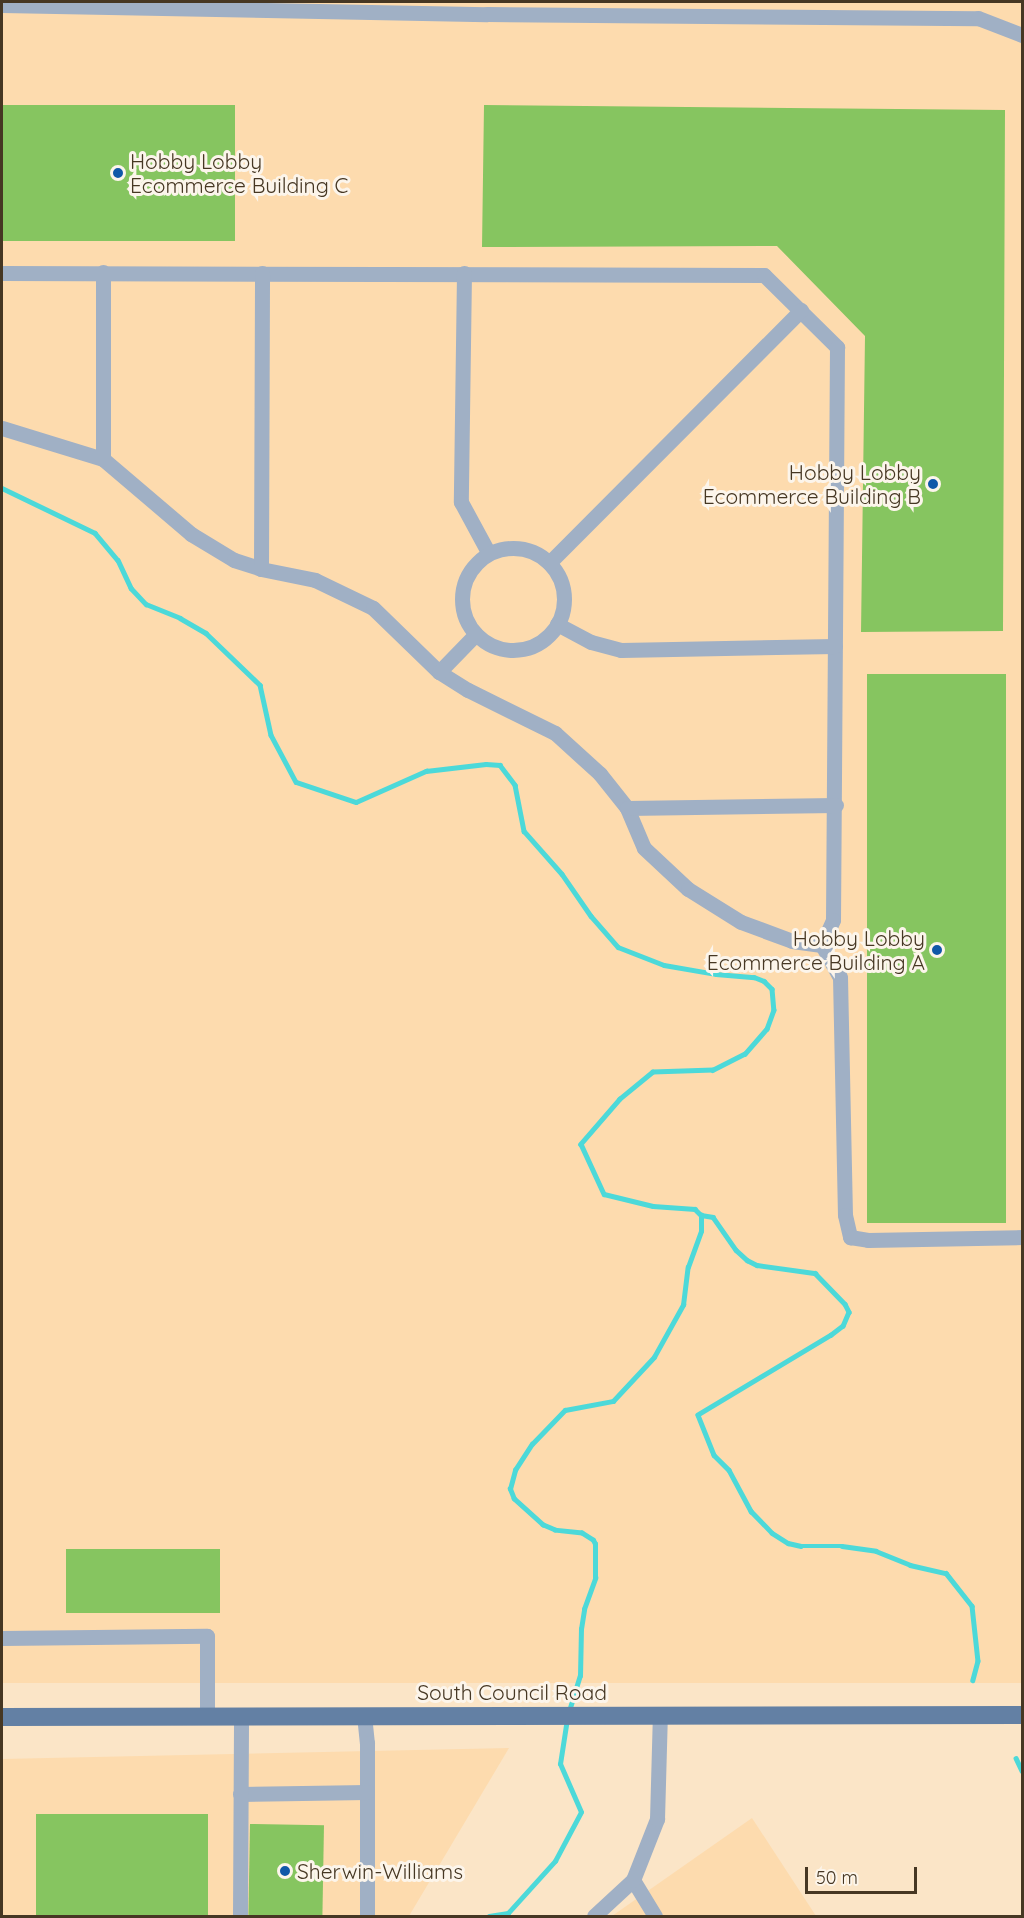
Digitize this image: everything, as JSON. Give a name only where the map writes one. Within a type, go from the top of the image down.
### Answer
[{"type":"main road","name":"South Council Road","points":[[2,1717],[1023,1715]]},
{"type":"lane","points":[[2,5],[475,14],[978,18],[1023,35]]},
{"type":"lane","points":[[103,459],[104,272]]},
{"type":"lane","points":[[2,273],[764,275],[837,347],[834,920],[822,945]]},
{"type":"lane","points":[[261,569],[262,273]]},
{"type":"lane","points":[[464,273],[461,502],[488,552]]},
{"type":"lane","points":[[549,562],[801,310]]},
{"type":"lane","points":[[2,428],[103,459],[191,534],[234,561],[315,580],[373,608],[439,672],[468,690],[555,733],[600,774],[627,808],[644,848],[688,889],[741,922],[792,941],[822,945]]},
{"type":"lane","points":[[507,548],[522,549],[549,562],[557,573],[563,598],[557,624],[538,643],[519,649],[499,648],[476,634],[467,620],[462,604],[463,588],[469,573],[488,552],[507,548]]},
{"type":"lane","points":[[557,624],[591,642],[621,650],[835,646]]},
{"type":"lane","points":[[439,672],[476,634]]},
{"type":"lane","points":[[627,808],[836,805]]},
{"type":"lane","points":[[822,945],[840,977],[845,1215],[850,1237],[868,1240],[1023,1237]]},
{"type":"lane","points":[[2,1638],[207,1636],[207,1716]]},
{"type":"lane","points":[[594,1917],[633,1880],[657,1819],[660,1714]]},
{"type":"lane","points":[[364,1715],[367,1792],[367,1917]]},
{"type":"lane","points":[[240,1917],[241,1716]]},
{"type":"lane","points":[[240,1794],[367,1792]]},
{"type":"lane","points":[[633,1880],[655,1917]]},
{"type":"shaded area","points":[[2,2],[1022,2],[1022,1683],[2,1683]]},
{"type":"shaded area","points":[[509,1748],[409,1916],[2,1916],[2,1759]]},
{"type":"shaded area","points":[[752,1818],[816,1916],[612,1916]]},
{"type":"building","name":"Hobby Lobby Ecommerce Building C","points":[[2,105],[235,105],[235,241],[2,241]]},
{"type":"building","name":"Hobby Lobby Ecommerce Building B","points":[[484,105],[1005,110],[1003,631],[861,632],[865,336],[777,246],[482,247]]},
{"type":"building","name":"Hobby Lobby Ecommerce Building A","points":[[867,674],[1006,674],[1006,1223],[867,1223]]},
{"type":"building","points":[[66,1549],[220,1549],[220,1613],[66,1613]]},
{"type":"building","points":[[36,1814],[208,1814],[208,1916],[36,1916]]},
{"type":"building","name":"Sherwin-Williams","points":[[250,1824],[324,1825],[322,1916],[248,1916]]},
{"type":"waterway","points":[[2,488],[95,533],[118,560],[131,588],[146,604],[180,618],[206,633],[260,685],[271,735],[296,782],[356,802],[426,771],[486,764],[500,765],[515,785],[524,831],[562,874],[591,916],[618,947],[664,965],[716,974],[754,977],[764,981],[772,989],[774,1010],[767,1029],[745,1054],[713,1070],[653,1072],[620,1099],[581,1144],[604,1194],[653,1206],[695,1209],[701,1215],[713,1217],[736,1250],[747,1260],[757,1265],[815,1273],[845,1304],[849,1312],[843,1326],[698,1415],[714,1455],[729,1470],[751,1511],[772,1533],[788,1543],[801,1546],[842,1546],[876,1551],[910,1565],[946,1573],[972,1606],[978,1661],[973,1680]]},
{"type":"waterway","points":[[569,1711],[580,1676],[581,1629],[584,1609],[595,1578],[595,1544],[582,1533],[555,1530],[543,1525],[514,1499],[510,1489],[515,1470],[532,1444],[565,1410],[613,1401],[654,1357],[683,1305],[688,1267],[701,1231],[701,1215]]},
{"type":"waterway","points":[[489,1916],[508,1913],[555,1861],[581,1812],[560,1764],[567,1719]]},
{"type":"waterway","points":[[1016,1758],[1022,1771]]},
{"type":"place","name":"Hobby Lobby Ecommerce Building C","points":[[118,173]]},
{"type":"place","name":"Hobby Lobby Ecommerce Building B","points":[[933,484]]},
{"type":"place","name":"Hobby Lobby Ecommerce Building A","points":[[937,950]]},
{"type":"place","name":"Sherwin-Williams","points":[[285,1871]]}]
